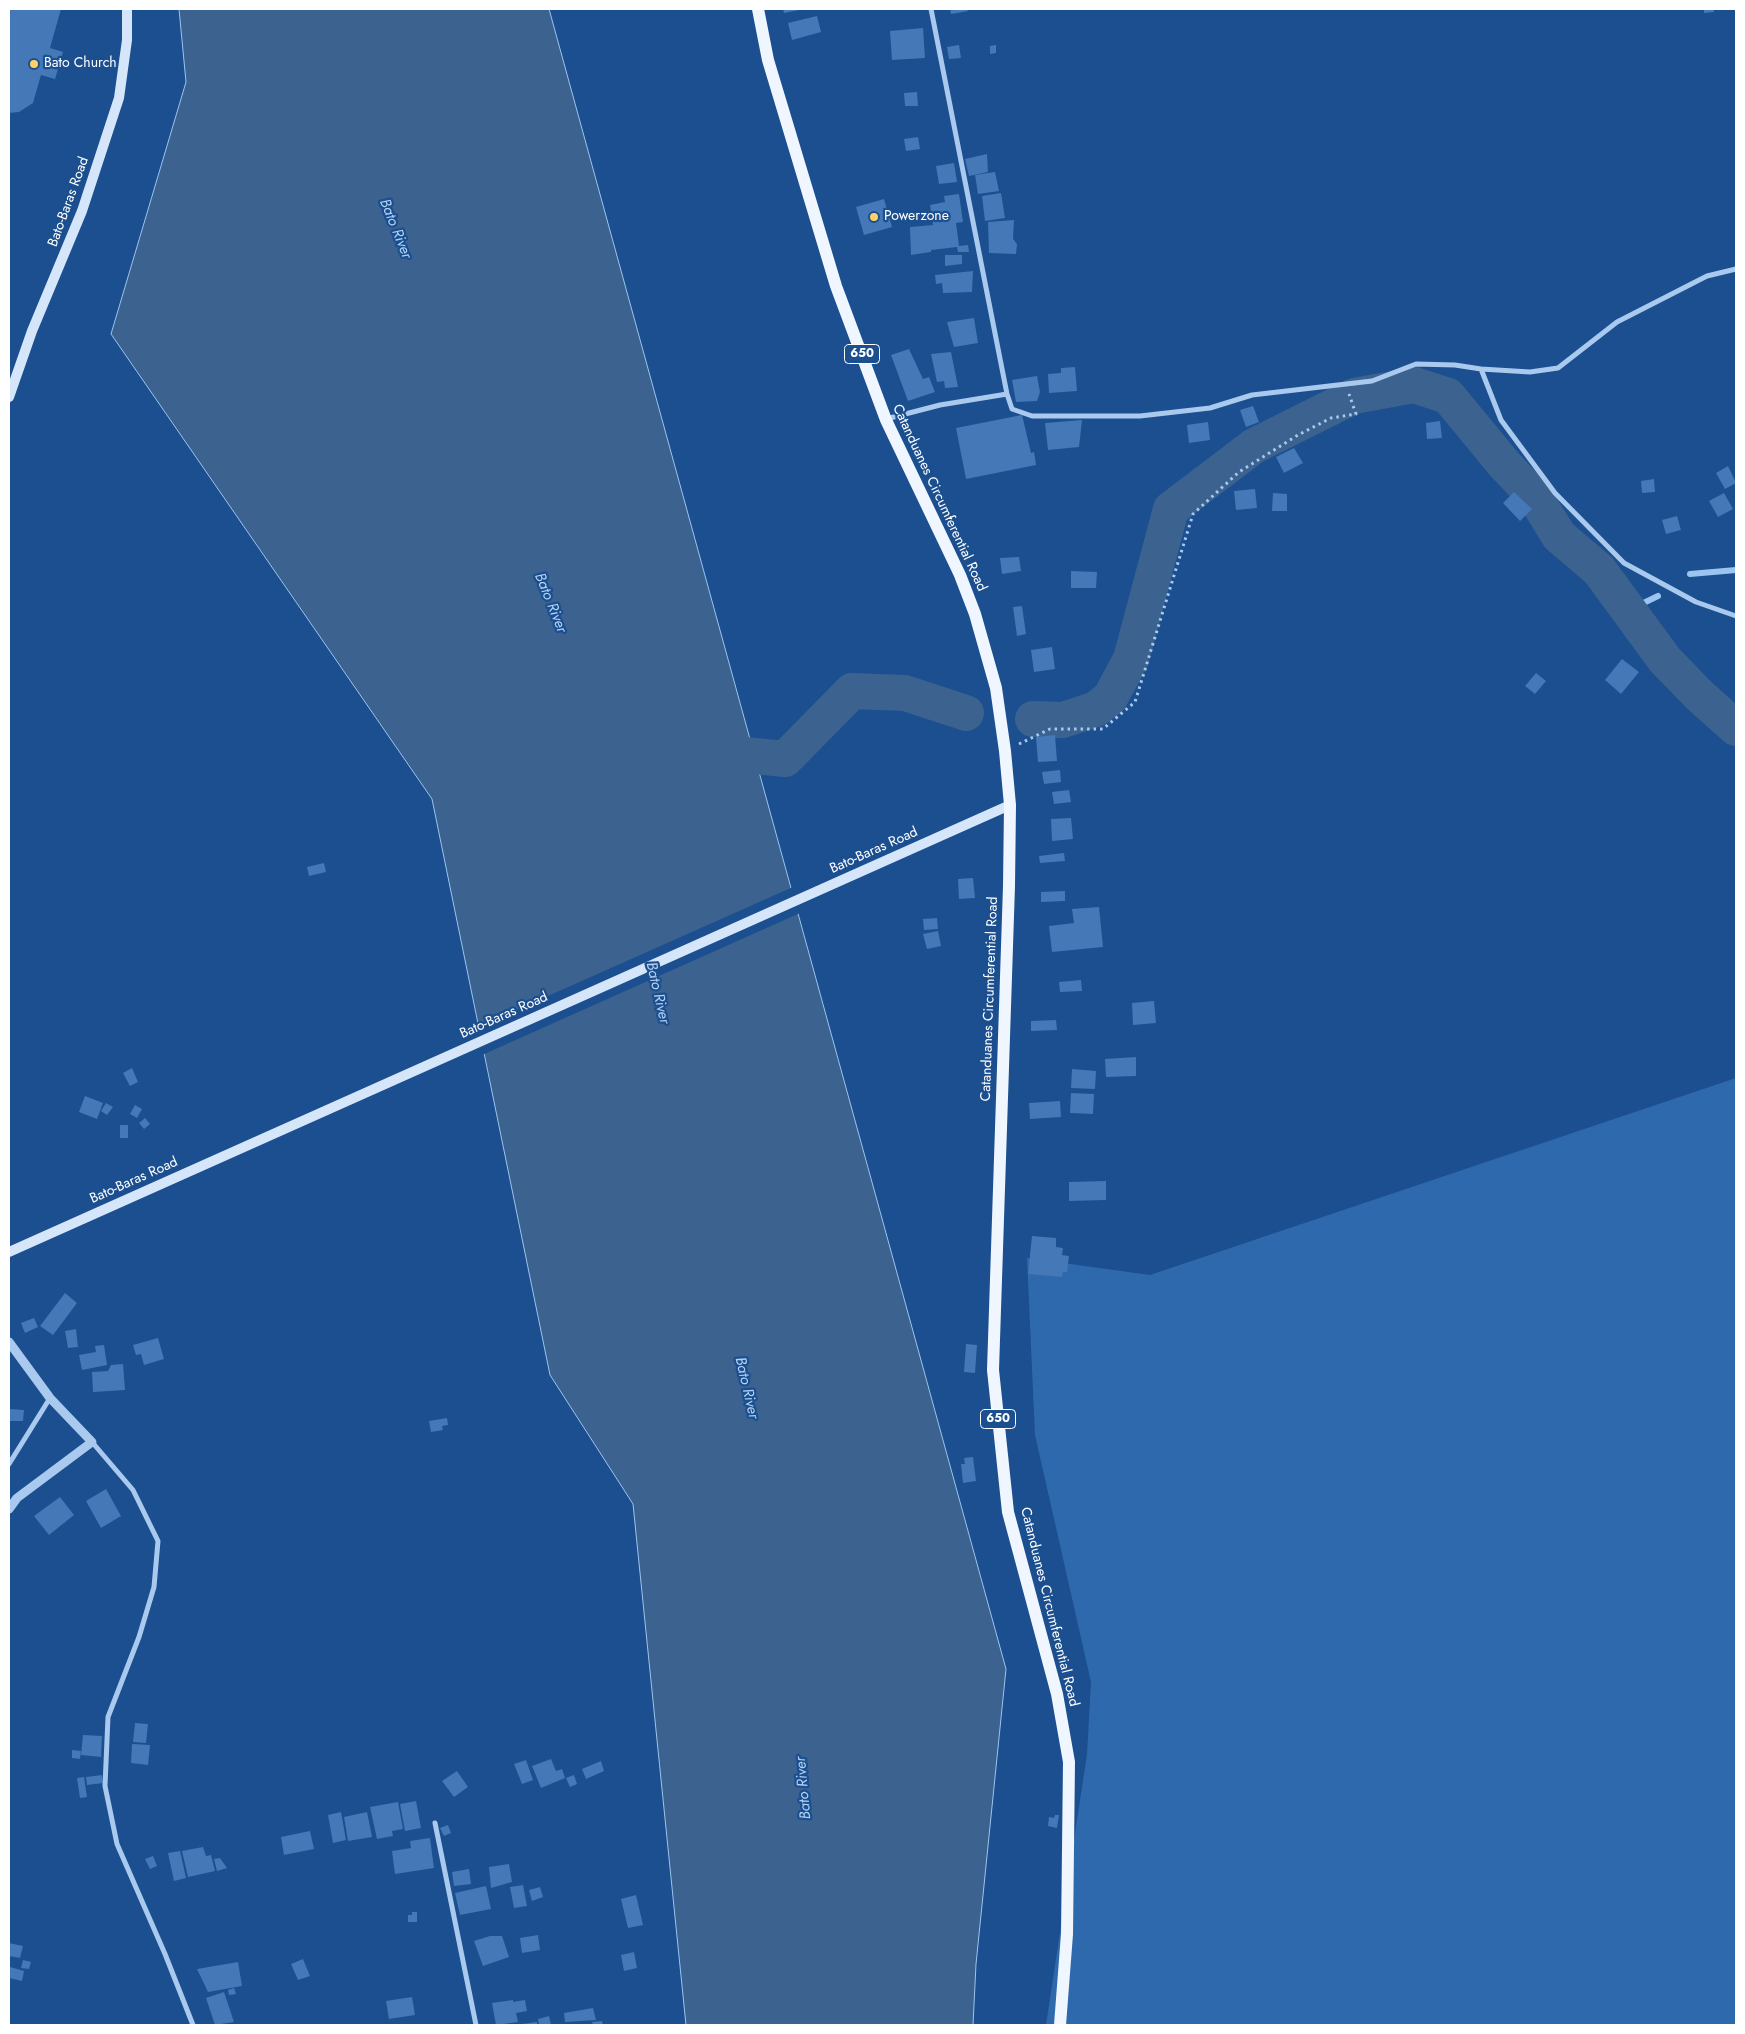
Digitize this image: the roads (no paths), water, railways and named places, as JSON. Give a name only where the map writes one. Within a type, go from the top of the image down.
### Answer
[{"type":"main road","name":"Bato-Baras Road","points":[[9,397],[32,331],[82,211],[119,98],[127,40],[127,9]]},
{"type":"main road","name":"Catanduanes Circumferential Road","points":[[758,9],[768,60],[836,286],[886,420],[960,575],[975,614],[996,688],[1006,751],[1010,805],[1009,896],[993,1370],[1008,1512],[1057,1694],[1069,1762],[1067,1934],[1060,2025]]},
{"type":"main road","name":"Bato-Baras Road","points":[[9,1252],[1010,805]]},
{"type":"street","points":[[931,9],[1007,394],[1012,409],[1032,416],[1140,416],[1210,408],[1252,395],[1372,380],[1416,364],[1454,365],[1481,369],[1530,372],[1558,368],[1617,322],[1707,276],[1736,269]]},
{"type":"street","points":[[1481,369],[1501,420],[1555,493],[1624,562],[1696,602],[1736,616]]},
{"type":"street","points":[[886,420],[940,405],[1007,394]]},
{"type":"street","points":[[9,1342],[50,1398],[92,1442],[133,1490],[158,1541],[154,1587],[139,1637],[108,1717],[105,1786],[117,1844],[165,1954],[193,2025]]},
{"type":"street","points":[[9,1464],[50,1398]]},
{"type":"street","points":[[9,1509],[17,1498],[92,1442]]},
{"type":"street","points":[[435,1823],[476,2025]]},
{"type":"water","name":"Bato River","points":[[179,9],[549,9],[1006,1669],[976,1964],[973,2025],[686,2025],[633,1504],[550,1375],[432,799],[111,334],[186,82]]},
{"type":"waterway","points":[[1033,719],[1063,720],[1096,709],[1110,698],[1131,659],[1171,509],[1254,446],[1354,396],[1414,385],[1448,396],[1504,464],[1535,497],[1559,536],[1599,570],[1665,660],[1700,696],[1736,728]]},
{"type":"waterway","points":[[1690,574],[1736,570]]},
{"type":"waterway","points":[[1629,610],[1658,596]]},
{"type":"waterway","points":[[705,751],[785,759],[852,691],[905,693],[966,713]]},
{"type":"place","name":"Bato Church","points":[[34,64]]},
{"type":"place","name":"Powerzone","points":[[874,217]]}]
